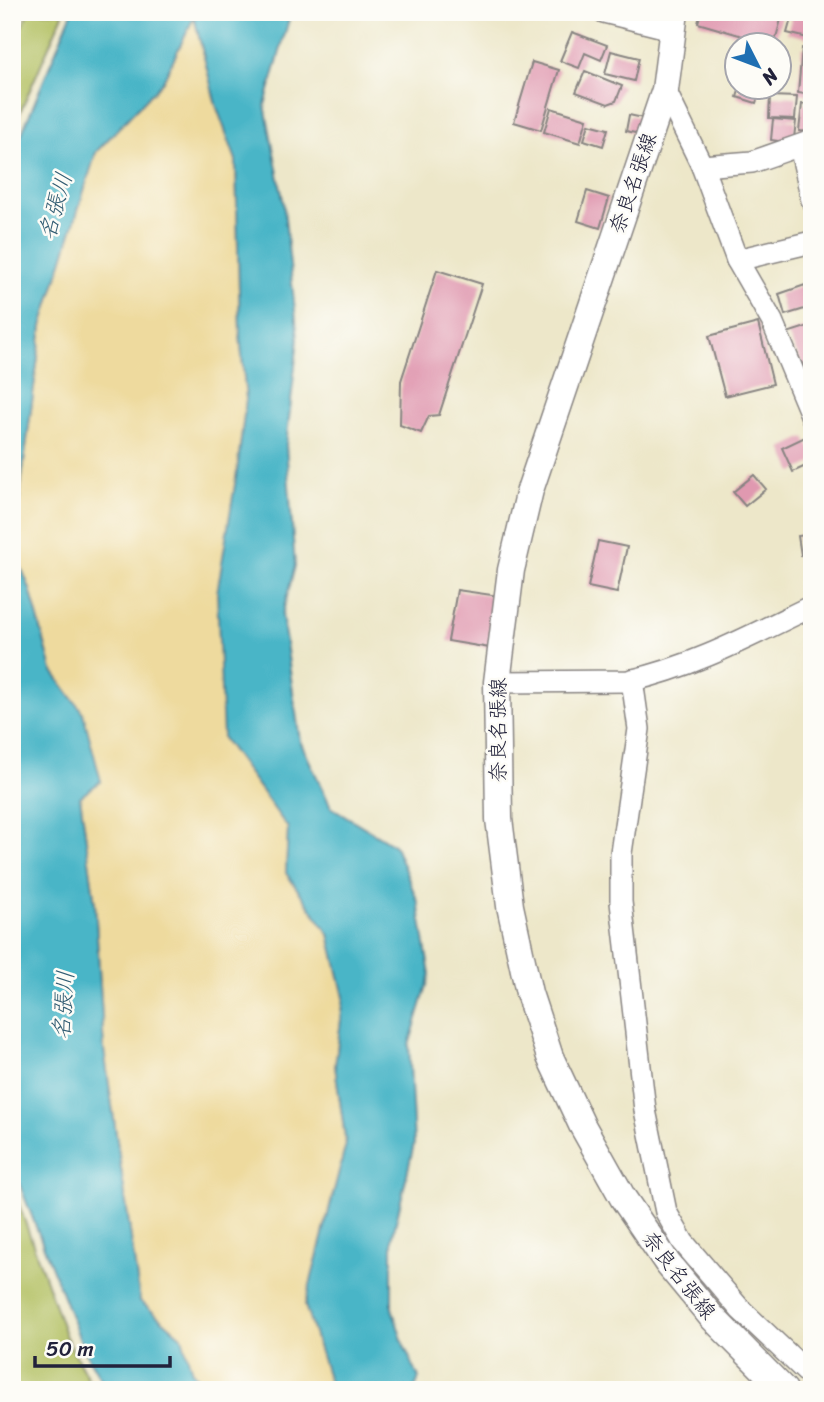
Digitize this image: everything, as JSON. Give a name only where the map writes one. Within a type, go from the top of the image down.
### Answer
[{"type":"main road","name":"奈良名張線","points":[[674,21],[665,90],[530,490],[511,570],[497,682],[496,768],[503,863],[519,955],[550,1057],[582,1125],[646,1235],[711,1316],[784,1390]]},
{"type":"street","points":[[604,12],[674,21]]},
{"type":"street","points":[[665,90],[702,166],[737,260],[772,321],[812,417]]},
{"type":"street","points":[[702,166],[752,162],[806,144],[812,200]]},
{"type":"street","points":[[737,260],[812,242]]},
{"type":"street","points":[[497,682],[632,680],[678,668],[812,606]]},
{"type":"street","points":[[632,680],[639,729],[621,853],[621,902],[645,1110],[666,1212],[683,1242],[740,1309],[812,1377]]},
{"type":"green space","points":[[29,12],[64,12],[12,131],[12,45]]},
{"type":"green space","points":[[12,1185],[66,1337],[94,1390],[12,1390]]},
{"type":"sand","points":[[194,16],[216,105],[236,160],[240,334],[246,399],[237,472],[223,738],[288,828],[286,873],[329,934],[344,997],[335,1066],[346,1144],[305,1305],[332,1390],[208,1390],[192,1372],[182,1337],[140,1301],[104,1050],[95,903],[80,797],[83,713],[52,670],[30,589],[13,547],[42,326],[96,152],[163,81]]},
{"type":"water","name":"名張川","points":[[72,12],[291,12],[265,105],[283,200],[298,339],[286,445],[295,566],[282,615],[300,741],[331,807],[395,846],[418,902],[430,975],[409,1045],[414,1144],[392,1239],[392,1308],[404,1346],[419,1378],[414,1390],[332,1390],[305,1305],[346,1144],[335,1066],[344,997],[329,934],[286,873],[288,828],[223,738],[217,593],[246,399],[240,334],[236,160],[216,105],[194,17],[163,81],[96,152],[42,326],[13,547],[30,589],[52,670],[83,713],[101,781],[80,797],[95,903],[104,1050],[140,1301],[182,1337],[192,1372],[208,1390],[107,1390],[84,1350],[19,1183],[12,1136],[12,157]]},
{"type":"building","points":[[701,12],[783,12],[778,32],[729,32],[698,23]]},
{"type":"building","points":[[793,12],[812,12],[812,39],[787,32]]},
{"type":"building","points":[[572,32],[607,45],[601,60],[585,53],[579,68],[560,61]]},
{"type":"building","points":[[802,48],[812,49],[812,95],[798,93]]},
{"type":"building","points":[[611,51],[639,58],[634,81],[605,74]]},
{"type":"building","points":[[532,62],[559,70],[541,130],[514,122]]},
{"type":"building","points":[[585,71],[622,86],[616,101],[608,104],[576,92]]},
{"type":"building","points":[[792,97],[797,97],[795,119],[769,118],[770,102],[792,102]]},
{"type":"building","points":[[802,104],[812,105],[812,132],[799,131]]},
{"type":"building","points":[[551,108],[587,119],[580,143],[544,132]]},
{"type":"building","points":[[629,115],[643,118],[640,134],[626,131]]},
{"type":"building","points":[[773,119],[796,121],[794,138],[785,142],[771,140]]},
{"type":"building","points":[[589,124],[608,129],[603,146],[584,140]]},
{"type":"building","points":[[587,191],[609,198],[600,228],[578,221]]},
{"type":"building","points":[[437,270],[482,284],[439,415],[429,416],[421,433],[400,425],[401,381]]},
{"type":"building","points":[[805,285],[811,307],[785,315],[779,294]]},
{"type":"building","points":[[758,323],[773,384],[725,396],[709,336]]},
{"type":"building","points":[[812,325],[812,384],[787,333]]},
{"type":"building","points":[[805,437],[812,452],[812,463],[793,472],[782,448]]},
{"type":"building","points":[[754,475],[766,489],[745,506],[733,492]]},
{"type":"building","points":[[812,534],[812,552],[801,555],[798,536]]},
{"type":"building","points":[[598,541],[627,547],[617,593],[588,587]]},
{"type":"building","points":[[457,590],[499,596],[490,648],[448,641]]}]
